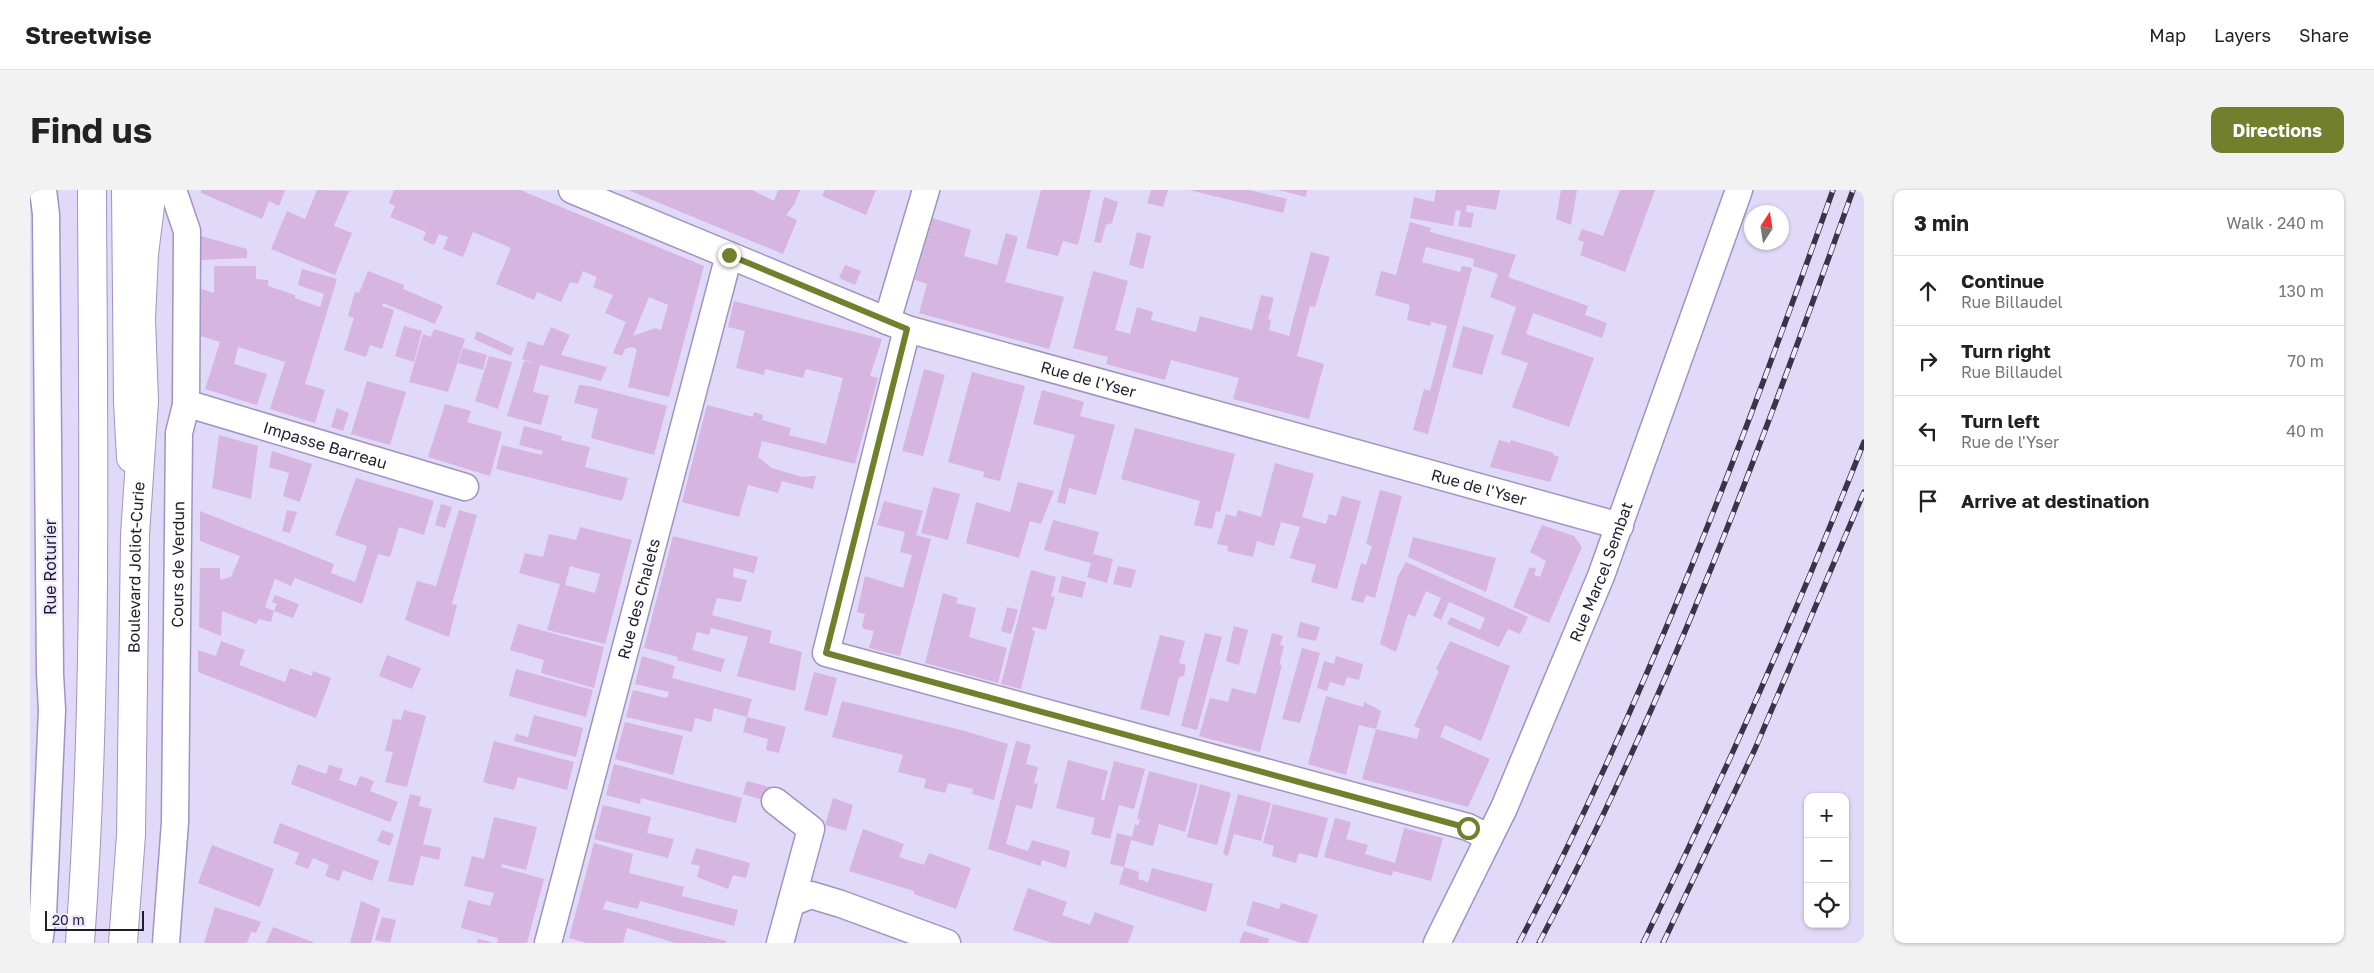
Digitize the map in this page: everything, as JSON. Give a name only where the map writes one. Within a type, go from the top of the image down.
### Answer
[{"type":"main road","points":[[80,943],[88,833],[91,684],[92,190]]},
{"type":"main road","name":"Boulevard Joliot-Curie","points":[[122,943],[130,835],[135,535],[128,402],[126,190]]},
{"type":"main road","points":[[135,535],[144,401],[142,319],[144,263],[152,190]]},
{"type":"street","name":"Rue Roturier","points":[[40,943],[52,720],[40,674],[48,316],[46,214],[43,190]]},
{"type":"street","name":"Cours de Verdun","points":[[166,943],[175,822],[178,433],[186,405],[187,231],[173,190]]},
{"type":"street","name":"Rue de l'Yser","points":[[572,190],[897,325],[1620,526]]},
{"type":"street","points":[[926,190],[826,653],[1468,828],[1489,838]]},
{"type":"street","name":"Rue Marcel Sembat","points":[[1437,943],[1504,808],[1620,526],[1740,190]]},
{"type":"street","name":"Rue des Chalets","points":[[548,943],[729,255]]},
{"type":"street","name":"Impasse Barreau","points":[[186,405],[196,406],[465,487]]},
{"type":"street","points":[[775,801],[811,829],[780,943]]},
{"type":"street","points":[[791,903],[811,896],[841,904],[947,943]]},
{"type":"building","points":[[201,190],[285,191],[279,206],[269,201],[262,219],[201,193]]},
{"type":"building","points":[[317,190],[349,191],[334,226],[352,233],[335,275],[271,249],[287,211],[305,219]]},
{"type":"building","points":[[394,190],[520,190],[704,266],[669,397],[628,387],[637,349],[632,347],[625,349],[622,356],[613,353],[626,322],[605,313],[613,295],[593,287],[597,277],[583,271],[578,284],[570,282],[561,302],[537,292],[534,300],[496,284],[511,248],[473,232],[463,257],[443,249],[448,237],[439,234],[434,245],[423,240],[426,232],[390,217],[395,206],[389,203]],"holes":[[[649,297],[668,305],[661,330],[655,328],[633,336]]]},
{"type":"building","points":[[628,190],[752,190],[774,201],[778,190],[800,190],[794,205],[786,215],[797,220],[783,254]]},
{"type":"building","points":[[825,190],[876,190],[866,215],[822,196]]},
{"type":"building","points":[[1041,190],[1091,190],[1078,245],[1063,241],[1058,256],[1026,248]]},
{"type":"building","points":[[1151,190],[1168,190],[1163,207],[1147,203]]},
{"type":"building","points":[[1189,190],[1249,190],[1287,199],[1283,213]]},
{"type":"building","points":[[1278,190],[1307,190],[1306,197]]},
{"type":"building","points":[[1436,190],[1500,190],[1496,210],[1467,205],[1466,212],[1474,213],[1471,228],[1458,226],[1461,211],[1456,210],[1453,226],[1410,218],[1414,197],[1434,202]]},
{"type":"building","points":[[1561,190],[1577,190],[1571,225],[1556,219]]},
{"type":"building","points":[[1620,190],[1655,190],[1625,272],[1580,255],[1584,242],[1578,240],[1582,229],[1603,236]]},
{"type":"building","points":[[1104,197],[1118,202],[1112,223],[1106,225],[1101,243],[1094,242]]},
{"type":"building","points":[[932,218],[971,230],[964,256],[997,265],[1006,233],[1018,237],[1005,282],[1064,297],[1049,349],[919,313],[927,284],[915,280]]},
{"type":"building","points":[[1410,222],[1431,228],[1430,232],[1516,255],[1508,277],[1588,306],[1585,315],[1607,323],[1602,338],[1533,313],[1526,334],[1594,358],[1569,427],[1512,407],[1528,363],[1501,354],[1516,307],[1490,297],[1498,274],[1473,266],[1474,259],[1426,247],[1422,262],[1460,272],[1462,266],[1472,268],[1428,434],[1413,430],[1424,389],[1430,391],[1447,326],[1431,322],[1430,326],[1407,320],[1410,305],[1375,295],[1381,271],[1396,275]]},
{"type":"building","points":[[1137,232],[1151,236],[1143,269],[1129,265]]},
{"type":"building","points":[[201,236],[247,249],[247,258],[201,260]]},
{"type":"building","points":[[1311,252],[1330,257],[1315,307],[1310,306],[1297,356],[1324,364],[1309,419],[1233,399],[1239,378],[1171,360],[1165,380],[1106,364],[1108,357],[1073,348],[1093,271],[1128,281],[1115,330],[1130,334],[1137,307],[1153,312],[1151,320],[1196,332],[1200,316],[1252,330],[1261,295],[1274,298],[1268,319],[1271,320],[1269,330],[1289,336]]},
{"type":"building","points":[[845,265],[861,271],[855,285],[839,278]]},
{"type":"building","points":[[214,266],[256,266],[256,279],[268,280],[268,286],[295,295],[295,298],[320,307],[324,294],[298,285],[302,269],[337,279],[305,384],[325,390],[315,423],[270,409],[285,362],[238,347],[234,364],[267,374],[257,405],[205,389],[220,342],[201,336],[201,289],[214,293]]},
{"type":"building","points":[[368,271],[404,285],[403,289],[443,306],[435,324],[383,303],[382,306],[394,310],[382,349],[370,345],[366,357],[344,350],[354,318],[348,316],[355,292],[359,293]]},
{"type":"building","points":[[734,301],[882,339],[870,376],[878,378],[855,464],[762,441],[758,457],[772,468],[802,477],[816,476],[813,489],[782,481],[778,493],[748,485],[739,517],[682,502],[707,405],[753,417],[754,412],[763,415],[762,420],[791,428],[789,435],[826,444],[843,378],[806,369],[803,378],[765,369],[764,375],[736,368],[745,331],[728,327]]},
{"type":"building","points":[[404,326],[422,331],[414,362],[395,356]]},
{"type":"building","points":[[1463,326],[1494,335],[1482,375],[1452,367]]},
{"type":"building","points":[[551,327],[570,335],[561,355],[607,367],[601,381],[540,365],[533,392],[549,396],[541,425],[507,416],[524,361],[536,364],[522,359],[528,341],[543,346]]},
{"type":"building","points":[[434,329],[465,339],[448,392],[409,382],[423,334],[431,337]]},
{"type":"building","points":[[477,331],[514,348],[511,356],[474,339]]},
{"type":"building","points":[[463,348],[487,355],[483,370],[458,363]]},
{"type":"building","points":[[489,356],[512,362],[498,409],[475,401]]},
{"type":"building","points":[[924,369],[945,375],[923,456],[902,451]]},
{"type":"building","points":[[972,372],[1025,386],[1000,481],[983,477],[984,472],[948,462]]},
{"type":"building","points":[[367,381],[406,392],[390,445],[351,434]]},
{"type":"building","points":[[579,385],[590,386],[667,406],[654,455],[591,438],[598,409],[574,403]]},
{"type":"building","points":[[1042,390],[1084,402],[1080,416],[1115,425],[1096,495],[1069,488],[1065,504],[1057,502],[1075,435],[1033,424]]},
{"type":"building","points":[[445,404],[471,411],[467,422],[502,432],[490,476],[428,457]]},
{"type":"building","points":[[337,408],[349,413],[343,431],[331,427]]},
{"type":"building","points":[[524,426],[562,436],[561,440],[590,447],[585,467],[628,478],[622,501],[496,469],[502,445],[542,455],[543,451],[519,445]]},
{"type":"building","points":[[1135,428],[1235,454],[1220,512],[1216,511],[1212,529],[1194,525],[1200,501],[1121,479]]},
{"type":"building","points":[[219,435],[258,446],[251,499],[212,488]]},
{"type":"building","points":[[1499,440],[1510,443],[1511,440],[1554,453],[1553,455],[1559,457],[1550,482],[1490,467]]},
{"type":"building","points":[[272,451],[312,464],[300,502],[283,496],[289,473],[269,467]]},
{"type":"building","points":[[1275,463],[1314,474],[1302,517],[1326,524],[1329,514],[1336,516],[1342,496],[1361,501],[1337,589],[1311,582],[1316,565],[1290,558],[1300,527],[1281,522],[1274,546],[1257,541],[1253,557],[1227,551],[1228,546],[1217,544],[1226,514],[1236,517],[1238,510],[1261,517]]},
{"type":"building","points":[[356,478],[434,501],[424,535],[399,527],[390,557],[378,554],[362,604],[295,578],[291,586],[275,579],[265,607],[274,611],[271,622],[259,619],[256,624],[222,611],[221,636],[199,627],[200,568],[220,568],[220,580],[231,577],[240,556],[200,541],[200,511],[334,564],[331,573],[355,582],[367,546],[335,535]]},
{"type":"building","points":[[1018,482],[1054,491],[1041,524],[1030,521],[1019,558],[966,543],[976,502],[1010,512]]},
{"type":"building","points":[[933,487],[960,494],[948,540],[921,533]]},
{"type":"building","points":[[1380,490],[1402,496],[1375,598],[1366,595],[1363,603],[1351,600],[1361,563],[1366,565],[1372,546],[1366,544]]},
{"type":"building","points":[[884,501],[923,511],[916,535],[931,539],[900,656],[869,648],[874,631],[864,629],[862,626],[865,614],[857,612],[865,576],[903,588],[912,555],[900,552],[905,532],[877,525]]},
{"type":"building","points":[[441,504],[452,507],[445,528],[435,525]]},
{"type":"building","points":[[287,510],[297,512],[290,533],[282,531]]},
{"type":"building","points":[[459,510],[477,515],[452,604],[457,605],[449,637],[405,620],[417,581],[436,586]]},
{"type":"building","points":[[1053,520],[1099,532],[1093,554],[1113,559],[1107,583],[1087,577],[1091,563],[1044,550]]},
{"type":"building","points":[[1542,525],[1574,536],[1582,547],[1549,623],[1513,607],[1530,567],[1536,569],[1534,575],[1540,577],[1546,561],[1530,552]]},
{"type":"building","points":[[580,527],[632,540],[605,644],[547,630],[560,584],[519,573],[525,553],[543,557],[549,534],[576,540]],"holes":[[[570,566],[600,574],[595,593],[565,585]]]},
{"type":"building","points":[[673,536],[758,557],[754,573],[734,568],[733,577],[747,580],[741,602],[717,598],[712,615],[772,631],[769,643],[802,652],[795,691],[737,676],[748,637],[711,628],[709,635],[697,632],[692,650],[725,659],[721,672],[677,660],[678,657],[644,648]]},
{"type":"building","points":[[1413,537],[1496,558],[1486,592],[1408,557]]},
{"type":"building","points":[[1406,562],[1528,617],[1520,634],[1508,629],[1499,647],[1447,624],[1451,617],[1480,630],[1485,618],[1449,602],[1441,620],[1433,616],[1441,598],[1426,591],[1415,617],[1408,614],[1396,652],[1380,644],[1398,576]]},
{"type":"building","points":[[1118,566],[1136,570],[1131,588],[1113,584]]},
{"type":"building","points":[[1031,570],[1056,577],[1051,596],[1055,597],[1046,630],[1033,627],[1032,630],[1035,631],[1021,689],[1001,684]]},
{"type":"building","points":[[1062,576],[1086,582],[1082,598],[1058,592]]},
{"type":"building","points":[[943,593],[958,598],[956,603],[976,608],[969,637],[1007,648],[998,683],[925,663]]},
{"type":"building","points":[[275,595],[299,604],[293,618],[274,611],[277,604],[272,602]]},
{"type":"building","points":[[1007,607],[1018,610],[1011,634],[1001,631]]},
{"type":"building","points":[[1300,622],[1320,627],[1316,641],[1297,637]]},
{"type":"building","points":[[518,624],[604,647],[594,688],[541,673],[544,660],[510,650]]},
{"type":"building","points":[[1234,626],[1248,630],[1239,665],[1226,661]]},
{"type":"building","points":[[1205,633],[1222,637],[1197,730],[1181,726]]},
{"type":"building","points":[[1272,633],[1283,636],[1280,645],[1284,646],[1279,665],[1282,665],[1260,752],[1199,736],[1210,698],[1228,702],[1232,688],[1256,694]]},
{"type":"building","points":[[1160,635],[1185,641],[1179,663],[1186,665],[1184,676],[1179,677],[1169,716],[1140,709]]},
{"type":"building","points":[[221,641],[245,650],[239,665],[285,682],[290,668],[312,676],[313,671],[331,678],[316,718],[198,672],[198,650],[216,656]]},
{"type":"building","points":[[1450,641],[1510,666],[1481,741],[1445,725],[1440,737],[1490,759],[1468,807],[1362,779],[1376,729],[1417,739],[1420,729],[1414,726],[1439,671],[1436,669]]},
{"type":"building","points":[[1302,648],[1320,653],[1300,723],[1282,719]]},
{"type":"building","points":[[387,655],[421,668],[412,689],[379,676]]},
{"type":"building","points":[[642,656],[675,666],[672,678],[752,699],[747,717],[714,708],[711,722],[695,718],[692,732],[626,717],[633,690],[666,698],[668,696],[669,692],[635,684]]},
{"type":"building","points":[[1336,656],[1363,664],[1359,680],[1347,677],[1344,686],[1330,682],[1327,691],[1317,688],[1324,661],[1334,664]]},
{"type":"building","points":[[516,669],[593,690],[586,717],[509,696]]},
{"type":"building","points":[[814,672],[837,678],[827,716],[804,710]]},
{"type":"building","points":[[1326,696],[1363,707],[1364,702],[1381,711],[1376,729],[1359,725],[1346,775],[1308,764]]},
{"type":"building","points":[[842,701],[961,730],[1008,744],[994,800],[972,794],[973,789],[948,783],[945,793],[924,788],[926,779],[898,772],[903,755],[832,737]]},
{"type":"building","points":[[404,710],[426,716],[407,787],[385,782],[393,752],[385,751],[393,719],[401,720]]},
{"type":"building","points":[[534,715],[583,728],[576,757],[514,741],[516,734],[528,737]]},
{"type":"building","points":[[747,717],[786,727],[779,753],[766,750],[768,739],[743,732]]},
{"type":"building","points":[[625,722],[683,736],[673,775],[615,759]]},
{"type":"building","points":[[494,741],[574,762],[567,790],[518,777],[514,790],[483,782]]},
{"type":"building","points":[[1016,741],[1031,745],[1026,764],[1038,767],[1034,783],[1038,784],[1032,809],[1016,805],[1006,844],[1028,851],[1032,840],[1070,851],[1066,868],[1042,860],[1041,866],[988,849]]},
{"type":"building","points":[[1068,760],[1108,771],[1101,799],[1104,801],[1114,761],[1145,769],[1134,809],[1119,805],[1110,839],[1091,834],[1095,818],[1056,808]]},
{"type":"building","points":[[298,764],[326,774],[329,765],[343,769],[339,780],[356,786],[360,776],[374,781],[370,791],[398,802],[390,822],[291,784]]},
{"type":"building","points":[[614,764],[742,798],[736,823],[641,798],[640,804],[606,795]]},
{"type":"building","points":[[1149,771],[1198,784],[1185,832],[1159,824],[1153,846],[1131,840],[1124,867],[1110,864],[1117,833],[1132,837],[1135,824],[1138,826],[1140,820],[1137,819]]},
{"type":"building","points":[[747,781],[770,787],[767,801],[743,794]]},
{"type":"building","points":[[1200,784],[1231,793],[1217,845],[1187,837]]},
{"type":"building","points":[[410,794],[421,797],[419,806],[432,809],[423,844],[441,848],[439,860],[421,856],[413,886],[388,881]]},
{"type":"building","points":[[1238,794],[1271,803],[1261,841],[1234,834],[1228,856],[1223,854]]},
{"type":"building","points":[[833,798],[853,805],[846,831],[825,825]]},
{"type":"building","points":[[1273,804],[1328,818],[1317,858],[1299,853],[1296,863],[1272,856],[1274,846],[1263,843]]},
{"type":"building","points":[[603,805],[651,817],[647,833],[674,839],[668,858],[594,839]]},
{"type":"building","points":[[494,817],[537,827],[526,870],[502,864],[501,867],[544,879],[527,943],[497,943],[498,938],[461,928],[468,900],[490,906],[494,893],[464,886],[472,856],[484,859]]},
{"type":"building","points":[[1335,818],[1351,822],[1346,839],[1368,845],[1365,854],[1395,863],[1404,828],[1443,838],[1431,881],[1393,871],[1392,876],[1324,857]]},
{"type":"building","points":[[280,823],[379,861],[372,881],[343,870],[339,881],[325,876],[329,865],[313,858],[308,869],[295,864],[299,853],[273,843]]},
{"type":"building","points":[[863,829],[904,844],[899,857],[924,865],[929,853],[971,868],[956,909],[914,894],[914,891],[849,871]]},
{"type":"building","points":[[382,830],[394,834],[390,846],[377,841]]},
{"type":"building","points":[[594,843],[633,854],[629,873],[684,887],[682,896],[738,910],[734,926],[640,901],[638,909],[606,901],[603,909],[726,941],[726,943],[675,943],[627,928],[623,943],[587,943],[569,938]]},
{"type":"building","points":[[212,845],[274,869],[260,907],[198,883]]},
{"type":"building","points":[[696,848],[750,863],[746,878],[733,875],[728,889],[697,877],[700,866],[691,864]]},
{"type":"building","points":[[1124,867],[1139,872],[1138,879],[1148,882],[1152,868],[1213,884],[1206,912],[1119,884]]},
{"type":"building","points":[[1028,888],[1067,902],[1062,915],[1090,925],[1095,912],[1134,926],[1128,943],[1052,943],[1013,930]]},
{"type":"building","points":[[361,901],[380,909],[371,943],[350,943]]},
{"type":"building","points":[[1253,901],[1279,909],[1281,903],[1318,915],[1308,943],[1301,943],[1246,925]]},
{"type":"building","points":[[215,907],[261,922],[256,933],[251,932],[247,943],[204,943]]},
{"type":"building","points":[[382,917],[396,920],[390,943],[375,940]]},
{"type":"building","points":[[273,927],[315,943],[266,943]]},
{"type":"building","points":[[1244,931],[1269,939],[1268,943],[1239,943]]},
{"type":"building","points":[[478,939],[491,942],[491,943],[477,943]]},
{"type":"railway","points":[[1519,943],[1565,852],[1650,666],[1727,477],[1833,190]]},
{"type":"railway","points":[[1539,943],[1629,760],[1670,666],[1747,477],[1853,190]]},
{"type":"railway","points":[[1643,943],[1758,695],[1864,442]]},
{"type":"railway","points":[[1663,943],[1755,749],[1864,492]]},
{"type":"route","points":[[729,255],[907,329],[826,653],[1468,828]]}]
